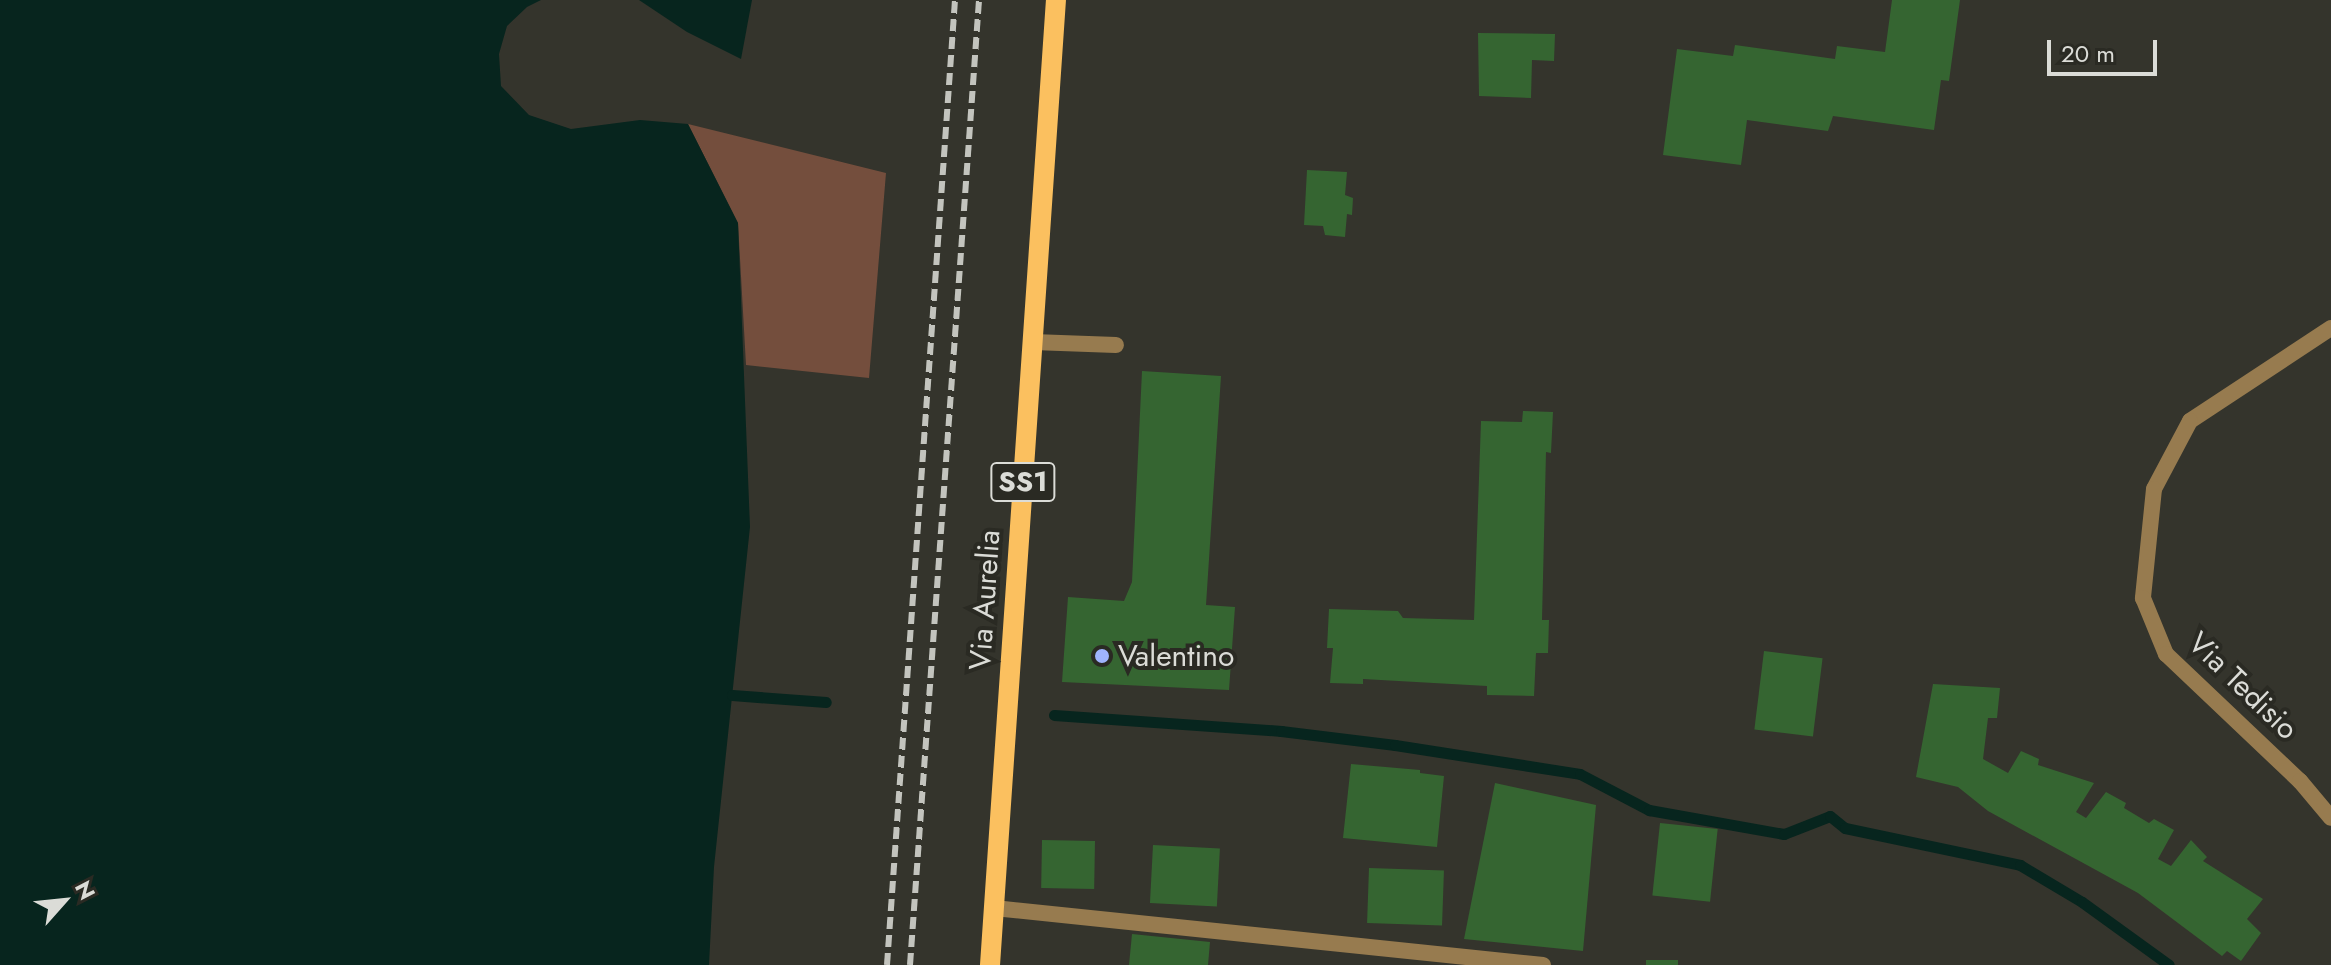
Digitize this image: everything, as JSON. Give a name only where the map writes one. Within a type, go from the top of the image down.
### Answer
[{"type":"main road","name":"Via Aurelia","points":[[990,965],[1056,0]]},
{"type":"street","name":"Via Tedisio","points":[[2331,328],[2190,421],[2154,489],[2143,598],[2166,654],[2300,781],[2331,818]]},
{"type":"street","points":[[1033,342],[1116,345]]},
{"type":"street","points":[[994,908],[1543,965]]},
{"type":"shaded area","points":[[688,124],[886,173],[869,378],[746,365],[738,223]]},
{"type":"water","points":[[0,0],[541,0],[527,7],[507,26],[499,54],[501,86],[529,115],[571,129],[640,120],[688,124],[738,223],[750,527],[714,867],[709,965],[0,965]]},
{"type":"water","points":[[639,0],[752,0],[741,59],[687,32]]},
{"type":"building","points":[[1892,0],[1960,0],[1949,81],[1941,80],[1934,130],[1833,116],[1828,131],[1747,120],[1741,165],[1663,155],[1677,49],[1733,56],[1735,45],[1835,59],[1837,46],[1885,52]]},
{"type":"building","points":[[1478,33],[1555,34],[1554,61],[1532,60],[1531,98],[1479,96]]},
{"type":"building","points":[[1307,170],[1347,172],[1345,195],[1353,198],[1352,215],[1347,214],[1345,237],[1325,235],[1323,226],[1304,225]]},
{"type":"building","points":[[1142,371],[1221,376],[1206,605],[1235,607],[1229,690],[1062,682],[1068,597],[1124,601],[1132,582]]},
{"type":"building","points":[[1523,411],[1553,412],[1551,453],[1546,452],[1542,620],[1549,620],[1548,653],[1536,653],[1534,696],[1487,695],[1487,686],[1363,679],[1363,684],[1330,683],[1333,648],[1327,648],[1329,609],[1398,611],[1403,618],[1474,620],[1481,421],[1522,422]]},
{"type":"building","points":[[1764,651],[1823,658],[1813,737],[1754,729]]},
{"type":"building","points":[[1933,684],[2000,688],[1997,718],[1988,718],[1983,759],[2008,773],[2021,751],[2039,759],[2038,765],[2094,783],[2076,812],[2086,818],[2106,792],[2126,803],[2124,808],[2149,823],[2154,819],[2174,830],[2158,859],[2171,866],[2191,840],[2207,857],[2203,861],[2263,899],[2247,919],[2261,933],[2241,961],[2227,951],[2222,956],[2138,893],[1988,811],[1958,787],[1916,777]]},
{"type":"building","points":[[1351,764],[1420,770],[1420,773],[1444,776],[1437,847],[1343,838]]},
{"type":"building","points":[[1495,783],[1596,805],[1583,951],[1464,939]]},
{"type":"building","points":[[1660,823],[1718,829],[1710,902],[1652,896]]},
{"type":"building","points":[[1042,840],[1095,841],[1094,889],[1041,888]]},
{"type":"building","points":[[1153,845],[1220,849],[1217,906],[1150,903]]},
{"type":"building","points":[[1369,868],[1444,871],[1442,926],[1367,923]]},
{"type":"building","points":[[1132,934],[1210,942],[1208,965],[1129,965]]},
{"type":"building","points":[[1646,960],[1678,960],[1678,965],[1646,965]]},
{"type":"waterway","points":[[732,695],[826,702]]},
{"type":"waterway","points":[[1054,715],[1281,731],[1580,774],[1649,810],[1784,834],[1830,816],[1845,828],[2020,865],[2082,902],[2169,965]]},
{"type":"railway","points":[[887,965],[955,0]]},
{"type":"railway","points":[[910,965],[979,0]]},
{"type":"place","name":"Valentino","points":[[1102,656]]}]
